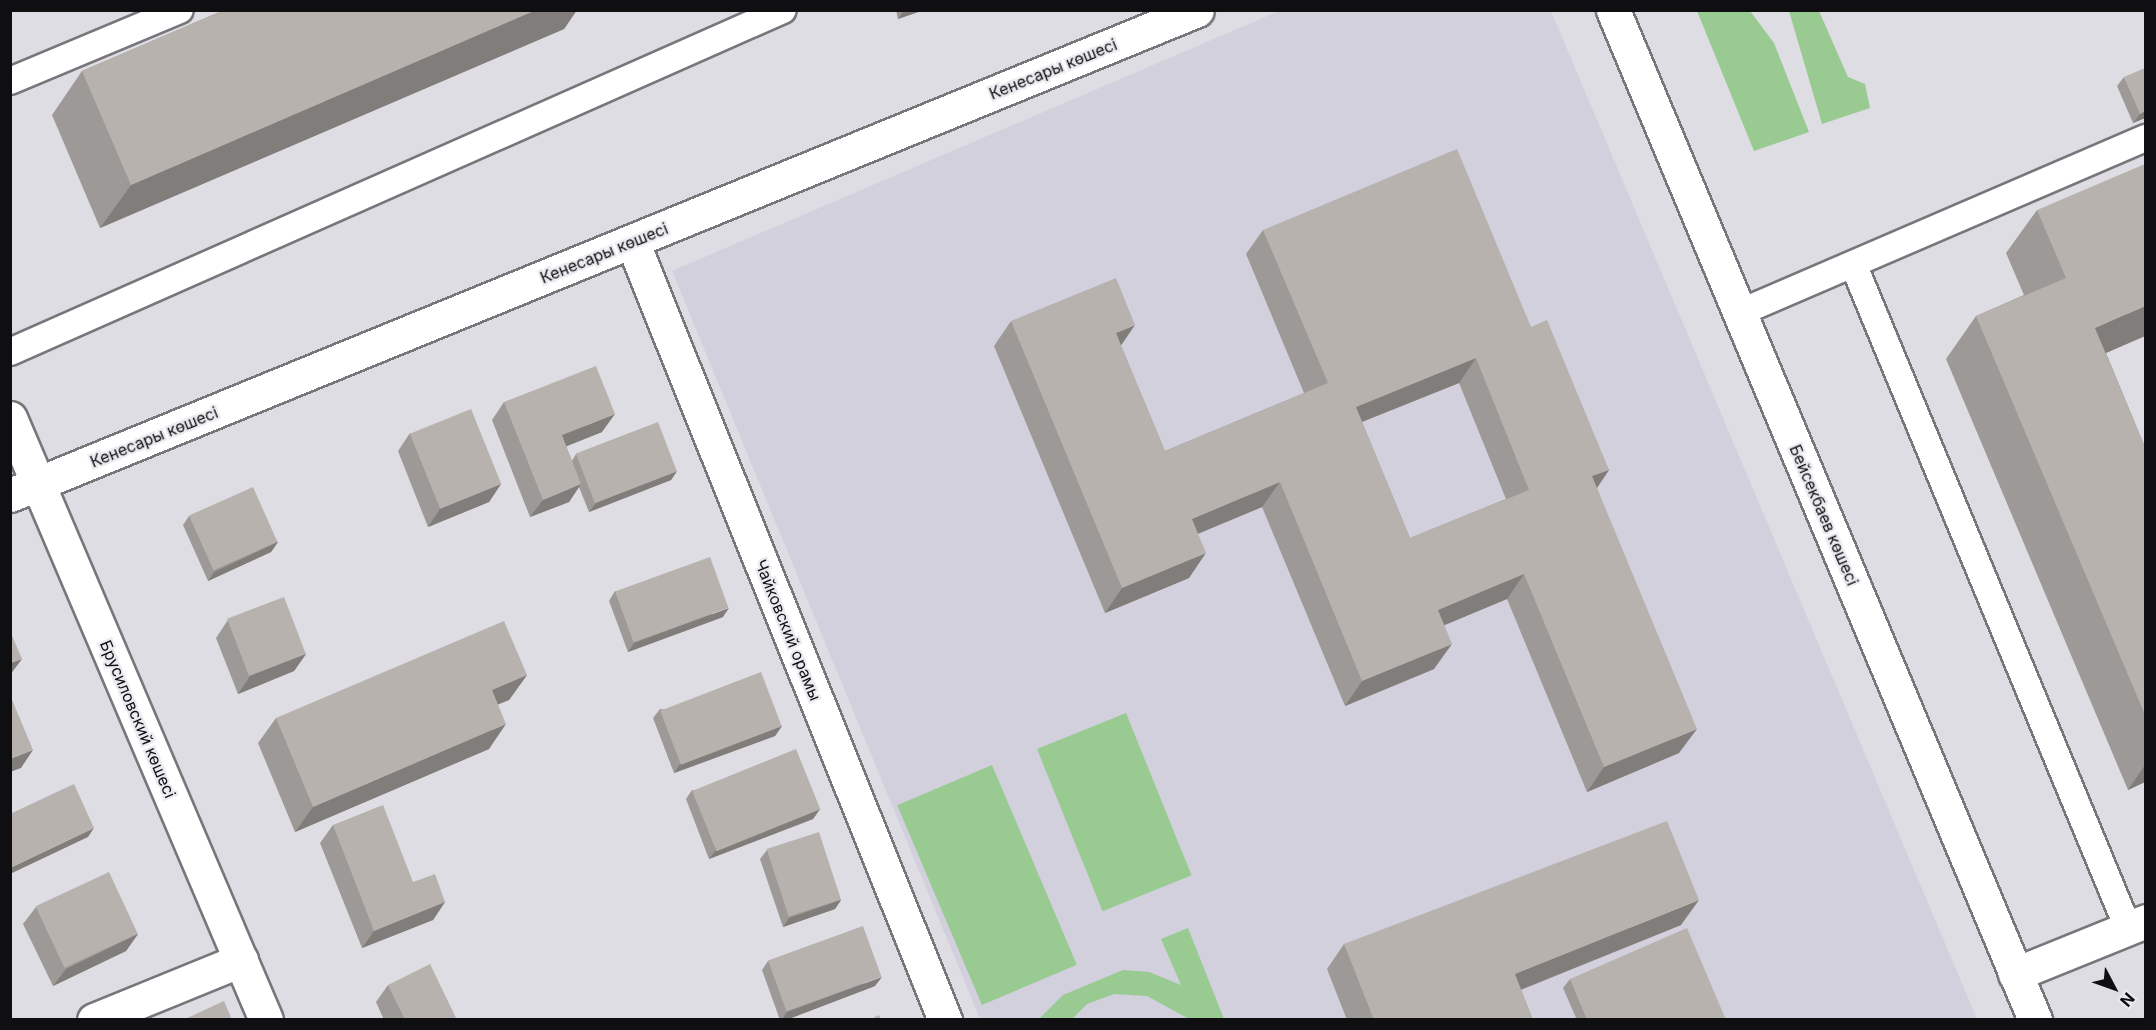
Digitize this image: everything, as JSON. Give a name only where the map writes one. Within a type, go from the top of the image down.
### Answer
[{"type":"street","name":"Кенесары көшесі","points":[[24,490],[1197,10]]},
{"type":"street","name":"Бейсекбаев көшесі","points":[[1613,10],[2035,1020]]},
{"type":"street","name":"Чайковский орамы","points":[[632,241],[945,1020]]},
{"type":"street","name":"Брусиловский көшесі","points":[[10,418],[24,490],[241,960],[266,1020]]},
{"type":"street","points":[[2016,974],[2137,925]]},
{"type":"street","points":[[94,1020],[241,960]]},
{"type":"lane","points":[[10,81],[180,10]]},
{"type":"lane","points":[[10,352],[783,10]]},
{"type":"lane","points":[[1739,313],[1854,266],[2145,138]]},
{"type":"lane","points":[[1854,266],[2137,925]]},
{"type":"shaded area","points":[[1279,11],[1551,11],[1977,1019],[980,1019],[672,271]]},
{"type":"green space","points":[[1697,11],[1750,11],[1774,43],[1809,132],[1754,151]]},
{"type":"green space","points":[[1789,11],[1819,11],[1848,77],[1865,84],[1870,108],[1822,124]]},
{"type":"green space","points":[[1126,713],[1192,875],[1103,911],[1037,749]]},
{"type":"green space","points":[[992,765],[1077,965],[982,1005],[897,805]]},
{"type":"green space","points":[[1188,928],[1224,1019],[1189,1019],[1147,996],[1114,994],[1087,1004],[1072,1019],[1039,1019],[1063,995],[1123,970],[1149,972],[1181,985],[1161,939]]},
{"type":"building","points":[[224,10],[536,10],[131,185],[82,71]]},
{"type":"building","points":[[2145,68],[2145,111],[2140,114],[2124,77]]},
{"type":"building","points":[[1457,149],[1531,327],[1547,320],[1609,470],[1592,476],[1697,729],[1604,767],[1524,574],[1438,610],[1452,644],[1362,681],[1280,482],[1192,519],[1206,553],[1122,588],[1011,321],[1116,278],[1135,325],[1116,333],[1165,451],[1328,383],[1263,230]],"holes":[[[1476,358],[1529,490],[1410,538],[1356,407]]]},
{"type":"building","points":[[2145,164],[2145,306],[2095,328],[2145,447],[2145,715],[1976,316],[2066,278],[2037,210]]},
{"type":"building","points":[[596,366],[615,414],[562,435],[581,484],[543,500],[504,402]]},
{"type":"building","points":[[471,409],[501,484],[440,509],[410,434]]},
{"type":"building","points":[[658,422],[677,471],[595,503],[576,454]]},
{"type":"building","points":[[253,487],[277,542],[213,570],[189,515]]},
{"type":"building","points":[[710,557],[728,608],[634,642],[615,592]]},
{"type":"building","points":[[284,597],[306,654],[249,676],[227,619]]},
{"type":"building","points":[[504,621],[527,675],[492,690],[506,724],[313,807],[276,718]]},
{"type":"building","points":[[10,631],[22,659],[10,663]]},
{"type":"building","points":[[761,672],[782,726],[681,765],[660,711]]},
{"type":"building","points":[[10,695],[33,750],[10,759]]},
{"type":"building","points":[[796,749],[820,809],[717,851],[692,791]]},
{"type":"building","points":[[74,784],[94,828],[10,868],[10,814]]},
{"type":"building","points":[[383,805],[413,882],[435,874],[445,902],[374,931],[333,825]]},
{"type":"building","points":[[1667,821],[1699,900],[1515,974],[1533,1020],[1374,1020],[1344,944]]},
{"type":"building","points":[[819,832],[841,900],[789,917],[767,849]]},
{"type":"building","points":[[109,872],[138,934],[64,968],[36,906]]},
{"type":"building","points":[[863,926],[881,977],[787,1011],[768,961]]},
{"type":"building","points":[[1687,928],[1726,1020],[1587,1020],[1570,979]]},
{"type":"building","points":[[430,964],[457,1020],[405,1020],[388,985]]},
{"type":"building","points":[[224,1001],[232,1020],[183,1020]]},
{"type":"building","points":[[879,1015],[881,1020],[869,1020]]}]
